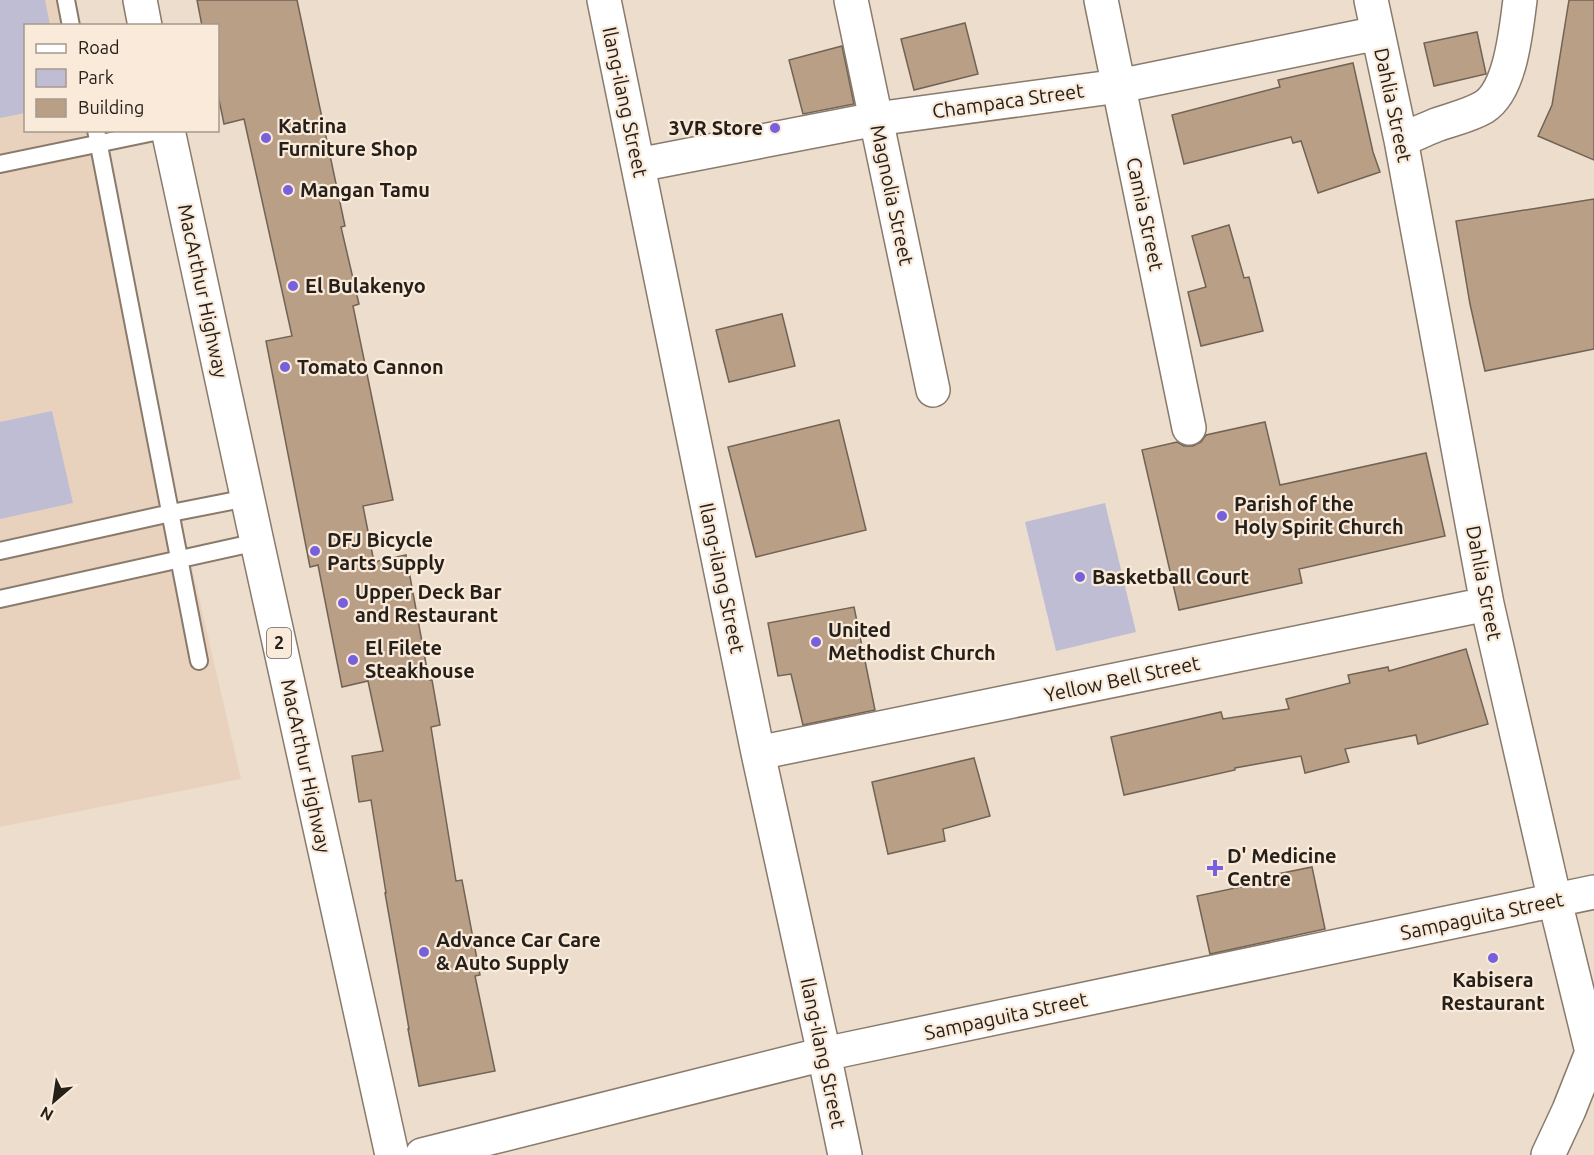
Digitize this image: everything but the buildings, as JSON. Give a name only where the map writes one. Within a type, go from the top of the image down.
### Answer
[{"type":"main road","points":[[140,0],[145,24]]},
{"type":"main road","name":"Ilang-ilang Street","points":[[604,0],[758,753],[845,1155]]},
{"type":"main road","name":"Magnolia Street","points":[[852,0],[933,390]]},
{"type":"main road","name":"Camia Street","points":[[1101,0],[1189,428]]},
{"type":"main road","name":"Dahlia Street","points":[[1371,0],[1401,140],[1487,604],[1592,1052],[1548,1155]]},
{"type":"main road","points":[[1401,140],[1485,106],[1501,88],[1513,49],[1520,0]]},
{"type":"main road","name":"Champaca Street","points":[[638,165],[876,119],[1119,86],[1378,33]]},
{"type":"main road","name":"MacArthur Highway","points":[[166,132],[392,1155]]},
{"type":"main road","name":"Yellow Bell Street","points":[[758,753],[1487,604]]},
{"type":"main road","name":"Sampaguita Street","points":[[422,1155],[824,1054],[1594,892]]},
{"type":"lane","points":[[66,0],[71,24]]},
{"type":"lane","points":[[0,164],[97,137],[146,132]]},
{"type":"lane","points":[[97,137],[199,661]]},
{"type":"lane","points":[[0,551],[248,498]]},
{"type":"lane","points":[[0,599],[256,542]]},
{"type":"shaded area","points":[[0,0],[61,0],[67,24],[24,24],[24,132],[91,132],[241,779],[0,827]]},
{"type":"green space","points":[[0,0],[45,0],[50,24],[24,24],[24,113],[0,118]]},
{"type":"green space","points":[[52,411],[73,503],[0,519],[0,422]]},
{"type":"green space","name":"Basketball Court","points":[[1105,503],[1136,632],[1056,651],[1025,522]]},
{"type":"place","name":"3VR Store","points":[[775,128]]},
{"type":"place","name":"Katrina Furniture Shop","points":[[266,138]]},
{"type":"place","name":"Mangan Tamu","points":[[288,190]]},
{"type":"place","name":"El Bulakenyo","points":[[293,286]]},
{"type":"place","name":"Tomato Cannon","points":[[285,367]]},
{"type":"place","name":"Parish of the Holy Spirit Church","points":[[1222,516]]},
{"type":"place","name":"DFJ Bicycle Parts Supply","points":[[315,551]]},
{"type":"place","name":"Basketball Court","points":[[1080,577]]},
{"type":"place","name":"Upper Deck Bar and Restaurant","points":[[343,603]]},
{"type":"place","name":"United Methodist Church","points":[[816,642]]},
{"type":"place","name":"El Filete Steakhouse","points":[[353,660]]},
{"type":"place","name":"D' Medicine Centre","points":[[1215,868]]},
{"type":"place","name":"Advance Car Care & Auto Supply","points":[[424,952]]},
{"type":"place","name":"Kabisera Restaurant","points":[[1493,958]]}]
